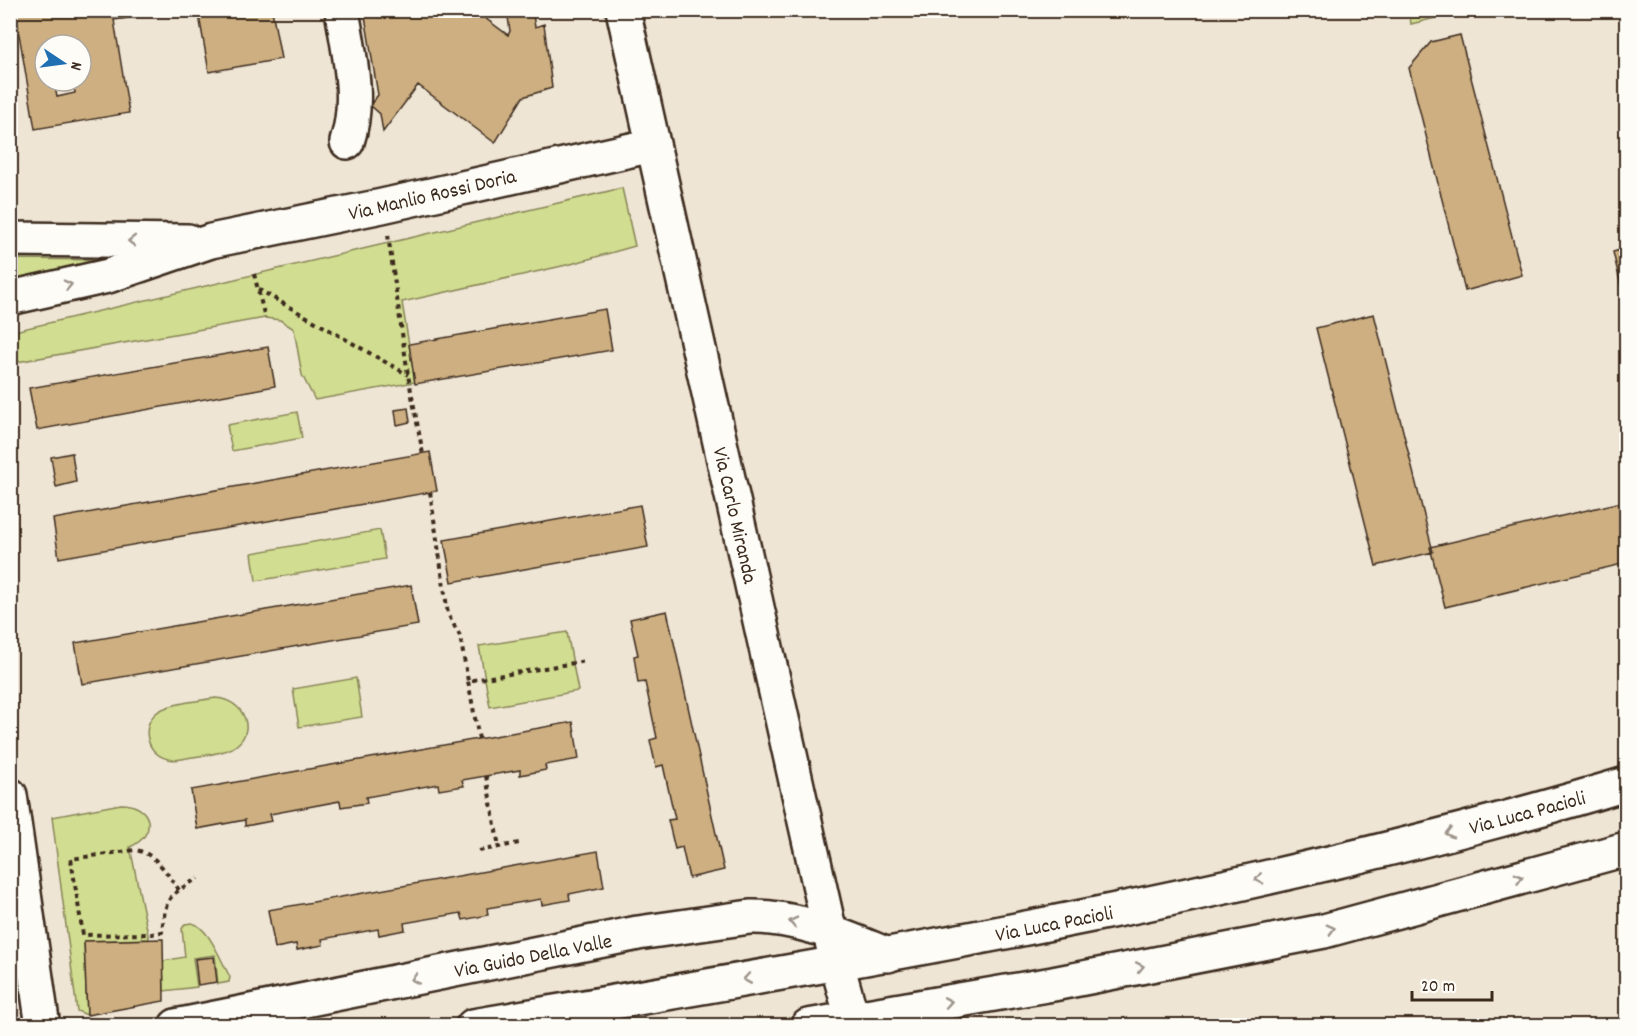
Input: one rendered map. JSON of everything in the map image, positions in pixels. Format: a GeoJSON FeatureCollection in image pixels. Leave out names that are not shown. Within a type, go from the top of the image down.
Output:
{"type":"FeatureCollection","features":[{"type":"Feature","properties":{"kind":"street"},"geometry":{"type":"LineString","coordinates":[[342,10],[355,92],[355,109],[347,142]]}},
{"type":"Feature","properties":{"kind":"street","name":"Via Carlo Miranda"},"geometry":{"type":"LineString","coordinates":[[623,10],[837,964],[852,1018]]}},
{"type":"Feature","properties":{"kind":"street","name":"Via Manlio Rossi Doria"},"geometry":{"type":"LineString","coordinates":[[10,298],[108,276],[211,241],[382,206],[653,145]]}},
{"type":"Feature","properties":{"kind":"street","name":"Via Manlio Rossi Doria"},"geometry":{"type":"LineString","coordinates":[[10,239],[211,241]]}},
{"type":"Feature","properties":{"kind":"street","name":"Via Luca Pacioli"},"geometry":{"type":"LineString","coordinates":[[473,1026],[888,955],[1077,919],[1295,870],[1536,811],[1626,784]]}},
{"type":"Feature","properties":{"kind":"street"},"geometry":{"type":"LineString","coordinates":[[10,795],[42,1020]]}},
{"type":"Feature","properties":{"kind":"street"},"geometry":{"type":"LineString","coordinates":[[808,1026],[1053,984],[1324,931],[1626,849]]}},
{"type":"Feature","properties":{"kind":"street","name":"Via Guido Della Valle"},"geometry":{"type":"LineString","coordinates":[[176,1026],[638,933],[750,917],[767,917],[830,932],[888,955]]}},
{"type":"Feature","properties":{"kind":"path"},"geometry":{"type":"LineString","coordinates":[[382,206],[390,244],[408,375],[423,454]]}},
{"type":"Feature","properties":{"kind":"path"},"geometry":{"type":"LineString","coordinates":[[254,274],[265,318]]}},
{"type":"Feature","properties":{"kind":"path"},"geometry":{"type":"LineString","coordinates":[[258,289],[408,375]]}},
{"type":"Feature","properties":{"kind":"path"},"geometry":{"type":"LineString","coordinates":[[430,492],[448,614],[460,636],[479,739]]}},
{"type":"Feature","properties":{"kind":"path"},"geometry":{"type":"LineString","coordinates":[[468,681],[586,661]]}},
{"type":"Feature","properties":{"kind":"path"},"geometry":{"type":"LineString","coordinates":[[486,776],[499,847]]}},
{"type":"Feature","properties":{"kind":"path"},"geometry":{"type":"LineString","coordinates":[[479,851],[519,843]]}},
{"type":"Feature","properties":{"kind":"path"},"geometry":{"type":"LineString","coordinates":[[179,890],[153,857],[142,851],[70,859],[83,935],[162,932],[165,907],[170,896],[198,878]]}},
{"type":"Feature","properties":{"kind":"green space"},"geometry":{"type":"Polygon","coordinates":[[[1409,10],[1464,10],[1464,11],[1411,24],[1409,10]]]}},
{"type":"Feature","properties":{"kind":"green space"},"geometry":{"type":"Polygon","coordinates":[[[622,188],[635,246],[571,264],[402,302],[415,382],[315,400],[302,375],[294,329],[280,320],[265,318],[11,363],[10,332],[622,188]]]}},
{"type":"Feature","properties":{"kind":"green space"},"geometry":{"type":"Polygon","coordinates":[[[11,259],[116,260],[11,284],[11,259]]]}},
{"type":"Feature","properties":{"kind":"green space"},"geometry":{"type":"Polygon","coordinates":[[[297,412],[302,438],[232,451],[227,425],[297,412]]]}},
{"type":"Feature","properties":{"kind":"green space"},"geometry":{"type":"Polygon","coordinates":[[[380,530],[385,559],[256,581],[252,553],[380,530]]]}},
{"type":"Feature","properties":{"kind":"green space"},"geometry":{"type":"Polygon","coordinates":[[[567,632],[578,691],[490,707],[479,646],[567,632]]]}},
{"type":"Feature","properties":{"kind":"green space"},"geometry":{"type":"Polygon","coordinates":[[[356,678],[362,717],[299,727],[293,689],[356,678]]]}},
{"type":"Feature","properties":{"kind":"green space"},"geometry":{"type":"Polygon","coordinates":[[[215,698],[234,704],[245,718],[245,734],[240,742],[221,752],[178,760],[168,759],[155,752],[147,733],[151,719],[156,713],[176,705],[215,698]]]}},
{"type":"Feature","properties":{"kind":"green space"},"geometry":{"type":"Polygon","coordinates":[[[121,804],[140,809],[148,821],[145,835],[130,847],[149,939],[84,941],[87,1015],[77,1011],[52,817],[121,804]]]}},
{"type":"Feature","properties":{"kind":"green space"},"geometry":{"type":"Polygon","coordinates":[[[192,923],[204,931],[209,938],[230,977],[229,982],[218,984],[215,955],[193,958],[197,987],[164,991],[163,961],[185,957],[182,929],[185,924],[192,923]]]}},
{"type":"Feature","properties":{"kind":"building"},"geometry":{"type":"Polygon","coordinates":[[[15,10],[134,10],[135,17],[114,20],[129,113],[35,129],[15,10]]]}},
{"type":"Feature","properties":{"kind":"building"},"geometry":{"type":"Polygon","coordinates":[[[198,10],[272,10],[281,59],[209,72],[198,10]]]}},
{"type":"Feature","properties":{"kind":"building"},"geometry":{"type":"Polygon","coordinates":[[[364,10],[474,10],[508,35],[510,31],[507,10],[532,10],[535,27],[544,24],[552,88],[523,97],[495,143],[418,85],[383,132],[380,114],[370,105],[378,95],[364,10]]]}},
{"type":"Feature","properties":{"kind":"building"},"geometry":{"type":"Polygon","coordinates":[[[1460,35],[1522,275],[1465,291],[1409,68],[1431,42],[1460,35]]]}},
{"type":"Feature","properties":{"kind":"building"},"geometry":{"type":"Polygon","coordinates":[[[1626,248],[1626,307],[1613,252],[1626,248]]]}},
{"type":"Feature","properties":{"kind":"building"},"geometry":{"type":"Polygon","coordinates":[[[605,309],[612,350],[415,384],[409,344],[605,309]]]}},
{"type":"Feature","properties":{"kind":"building"},"geometry":{"type":"Polygon","coordinates":[[[1374,314],[1433,552],[1376,566],[1316,328],[1374,314]]]}},
{"type":"Feature","properties":{"kind":"building"},"geometry":{"type":"Polygon","coordinates":[[[268,347],[275,386],[37,430],[29,388],[268,347]]]}},
{"type":"Feature","properties":{"kind":"building"},"geometry":{"type":"Polygon","coordinates":[[[408,408],[410,422],[397,425],[395,410],[408,408]]]}},
{"type":"Feature","properties":{"kind":"building"},"geometry":{"type":"Polygon","coordinates":[[[430,452],[437,491],[59,558],[53,519],[430,452]]]}},
{"type":"Feature","properties":{"kind":"building"},"geometry":{"type":"Polygon","coordinates":[[[72,453],[76,482],[56,487],[51,457],[72,453]]]}},
{"type":"Feature","properties":{"kind":"building"},"geometry":{"type":"Polygon","coordinates":[[[1626,501],[1626,563],[1445,607],[1430,547],[1626,501]]]}},
{"type":"Feature","properties":{"kind":"building"},"geometry":{"type":"Polygon","coordinates":[[[640,505],[648,547],[452,582],[444,540],[640,505]]]}},
{"type":"Feature","properties":{"kind":"building"},"geometry":{"type":"Polygon","coordinates":[[[411,585],[418,625],[82,684],[75,643],[411,585]]]}},
{"type":"Feature","properties":{"kind":"building"},"geometry":{"type":"Polygon","coordinates":[[[667,611],[724,870],[689,878],[682,847],[675,849],[668,820],[675,819],[663,765],[656,767],[650,740],[657,738],[645,682],[638,683],[634,656],[638,655],[630,619],[667,611]]]}},
{"type":"Feature","properties":{"kind":"building"},"geometry":{"type":"Polygon","coordinates":[[[573,722],[579,759],[545,765],[546,770],[520,775],[520,770],[462,780],[464,786],[439,790],[438,784],[366,797],[367,803],[341,807],[340,801],[270,814],[272,821],[245,826],[245,820],[197,829],[191,790],[573,722]]]}},
{"type":"Feature","properties":{"kind":"building"},"geometry":{"type":"Polygon","coordinates":[[[598,851],[604,887],[569,894],[570,900],[542,905],[541,899],[487,908],[488,915],[463,920],[461,913],[404,923],[405,930],[379,935],[378,929],[322,939],[323,945],[297,950],[296,944],[275,948],[268,910],[598,851]]]}},
{"type":"Feature","properties":{"kind":"building"},"geometry":{"type":"Polygon","coordinates":[[[163,939],[164,1001],[87,1015],[84,941],[163,939]]]}},
{"type":"Feature","properties":{"kind":"building"},"geometry":{"type":"Polygon","coordinates":[[[214,957],[217,982],[198,985],[195,959],[214,957]]]}}]}
